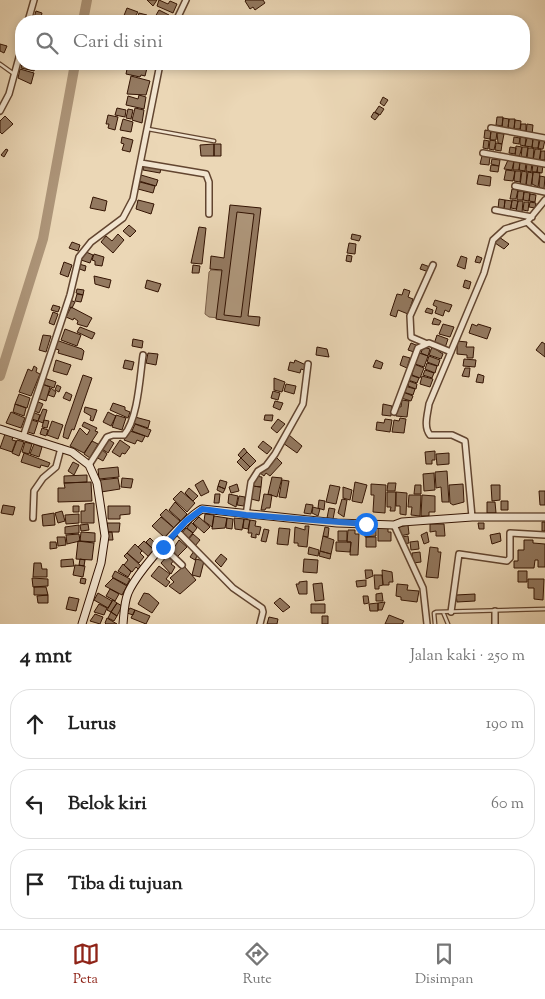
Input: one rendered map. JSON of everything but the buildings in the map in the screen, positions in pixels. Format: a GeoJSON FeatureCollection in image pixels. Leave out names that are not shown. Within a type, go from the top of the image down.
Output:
{"type":"FeatureCollection","features":[{"type":"Feature","properties":{"kind":"street"},"geometry":{"type":"LineString","coordinates":[[30,15],[34,0]]}},
{"type":"Feature","properties":{"kind":"street"},"geometry":{"type":"LineString","coordinates":[[179,15],[186,0]]}},
{"type":"Feature","properties":{"kind":"street"},"geometry":{"type":"LineString","coordinates":[[0,111],[9,94],[16,70]]}},
{"type":"Feature","properties":{"kind":"street"},"geometry":{"type":"LineString","coordinates":[[20,436],[70,295],[79,257],[91,242],[123,218],[133,199],[159,70]]}},
{"type":"Feature","properties":{"kind":"street"},"geometry":{"type":"LineString","coordinates":[[491,128],[545,138]]}},
{"type":"Feature","properties":{"kind":"street"},"geometry":{"type":"LineString","coordinates":[[483,153],[545,164]]}},
{"type":"Feature","properties":{"kind":"street"},"geometry":{"type":"LineString","coordinates":[[141,163],[206,174],[209,182],[209,214]]}},
{"type":"Feature","properties":{"kind":"street"},"geometry":{"type":"LineString","coordinates":[[515,186],[545,192]]}},
{"type":"Feature","properties":{"kind":"street"},"geometry":{"type":"LineString","coordinates":[[472,517],[465,441],[452,435],[434,436],[427,431],[429,404],[484,273],[492,240],[505,229],[527,222],[545,200]]}},
{"type":"Feature","properties":{"kind":"street"},"geometry":{"type":"LineString","coordinates":[[494,210],[532,217]]}},
{"type":"Feature","properties":{"kind":"street"},"geometry":{"type":"LineString","coordinates":[[527,222],[545,239]]}},
{"type":"Feature","properties":{"kind":"street"},"geometry":{"type":"LineString","coordinates":[[433,265],[409,322],[411,337],[451,352]]}},
{"type":"Feature","properties":{"kind":"street"},"geometry":{"type":"LineString","coordinates":[[394,412],[415,353],[425,343]]}},
{"type":"Feature","properties":{"kind":"street"},"geometry":{"type":"LineString","coordinates":[[89,465],[107,437],[124,435],[128,431],[132,420],[143,355]]}},
{"type":"Feature","properties":{"kind":"street"},"geometry":{"type":"LineString","coordinates":[[246,515],[252,482],[258,471],[266,466],[275,454],[303,404],[308,364]]}},
{"type":"Feature","properties":{"kind":"street"},"geometry":{"type":"LineString","coordinates":[[0,429],[61,448],[78,456],[89,465],[97,483],[105,536],[101,563],[82,624]]}},
{"type":"Feature","properties":{"kind":"street"},"geometry":{"type":"LineString","coordinates":[[33,518],[34,490],[43,478],[56,467],[61,448]]}},
{"type":"Feature","properties":{"kind":"street"},"geometry":{"type":"LineString","coordinates":[[123,624],[129,592],[177,531],[194,514],[202,509],[337,523],[394,525],[402,522],[472,517],[545,517]]}},
{"type":"Feature","properties":{"kind":"street"},"geometry":{"type":"LineString","coordinates":[[394,525],[423,588],[427,624]]}},
{"type":"Feature","properties":{"kind":"street"},"geometry":{"type":"LineString","coordinates":[[177,531],[233,588],[262,608],[260,624]]}},
{"type":"Feature","properties":{"kind":"street"},"geometry":{"type":"LineString","coordinates":[[451,612],[459,554],[507,561],[510,558],[510,533],[545,535]]}},
{"type":"Feature","properties":{"kind":"street"},"geometry":{"type":"LineString","coordinates":[[163,547],[182,565]]}},
{"type":"Feature","properties":{"kind":"street"},"geometry":{"type":"LineString","coordinates":[[495,611],[495,624]]}},
{"type":"Feature","properties":{"kind":"lane"},"geometry":{"type":"LineString","coordinates":[[0,64],[15,75]]}},
{"type":"Feature","properties":{"kind":"lane"},"geometry":{"type":"LineString","coordinates":[[146,129],[205,137],[214,141]]}},
{"type":"Feature","properties":{"kind":"lane"},"geometry":{"type":"LineString","coordinates":[[435,624],[434,613],[545,609]]}},
{"type":"Feature","properties":{"kind":"lane"},"geometry":{"type":"LineString","coordinates":[[443,612],[448,624]]}},
{"type":"Feature","properties":{"kind":"shaded area"},"geometry":{"type":"Polygon","coordinates":[[[236,210],[255,213],[243,316],[239,320],[209,317],[205,314],[209,272],[211,270],[223,271],[236,210]]]}},
{"type":"Feature","properties":{"kind":"waterway"},"geometry":{"type":"LineString","coordinates":[[84,15],[87,0]]}},
{"type":"Feature","properties":{"kind":"waterway"},"geometry":{"type":"LineString","coordinates":[[0,376],[43,239],[74,70]]}},
{"type":"Feature","properties":{"kind":"route"},"geometry":{"type":"LineString","coordinates":[[163,547],[186,521],[202,509],[246,515],[366,524]]}}]}
